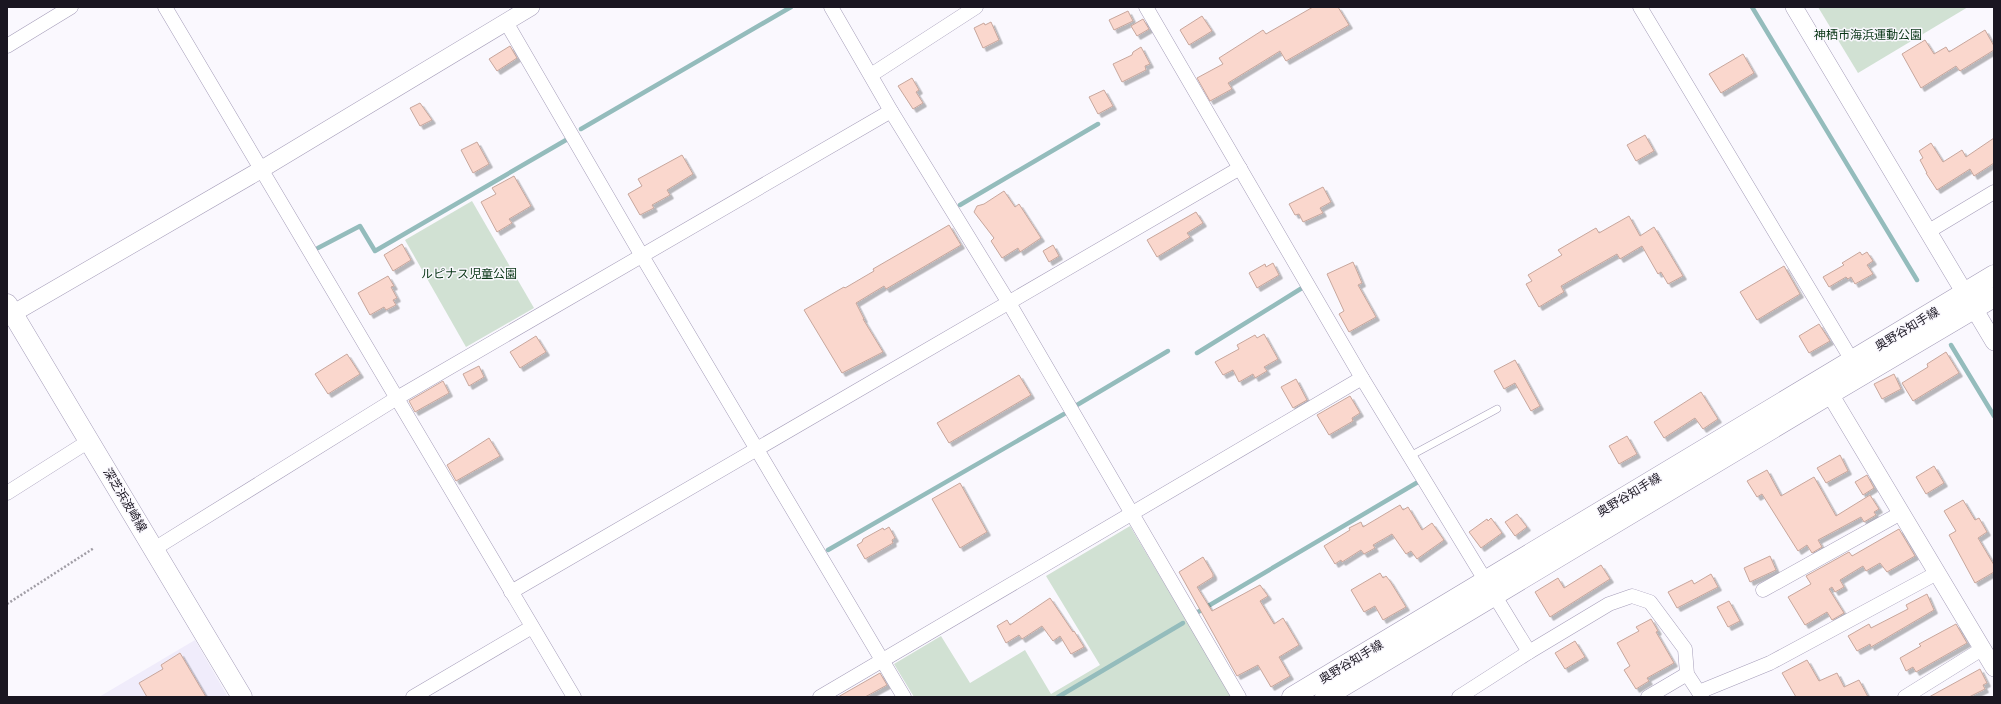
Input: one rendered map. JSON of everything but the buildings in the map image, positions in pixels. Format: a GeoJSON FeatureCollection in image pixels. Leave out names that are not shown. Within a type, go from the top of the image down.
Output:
{"type":"FeatureCollection","features":[{"type":"Feature","properties":{"kind":"main road"},"geometry":{"type":"LineString","coordinates":[[1970,301],[1994,275]]}},
{"type":"Feature","properties":{"kind":"main road"},"geometry":{"type":"LineString","coordinates":[[1970,301],[1994,297]]}},
{"type":"Feature","properties":{"kind":"main road","name":"奥野谷知手線"},"geometry":{"type":"LineString","coordinates":[[1826,387],[1853,362],[1970,301]]}},
{"type":"Feature","properties":{"kind":"main road","name":"奥野谷知手線"},"geometry":{"type":"LineString","coordinates":[[1292,697],[1490,588],[1970,301]]}},
{"type":"Feature","properties":{"kind":"main road","name":"深芝浜波崎線"},"geometry":{"type":"LineString","coordinates":[[9,312],[154,548],[242,697]]}},
{"type":"Feature","properties":{"kind":"main road","name":"奥野谷知手線"},"geometry":{"type":"LineString","coordinates":[[1325,697],[1490,588]]}},
{"type":"Feature","properties":{"kind":"street"},"geometry":{"type":"LineString","coordinates":[[7,46],[71,7]]}},
{"type":"Feature","properties":{"kind":"street"},"geometry":{"type":"LineString","coordinates":[[165,7],[574,697]]}},
{"type":"Feature","properties":{"kind":"street"},"geometry":{"type":"LineString","coordinates":[[9,312],[262,169],[531,7]]}},
{"type":"Feature","properties":{"kind":"street"},"geometry":{"type":"LineString","coordinates":[[831,7],[891,111],[1009,303],[1131,515],[1239,697]]}},
{"type":"Feature","properties":{"kind":"street"},"geometry":{"type":"LineString","coordinates":[[871,75],[976,7]]}},
{"type":"Feature","properties":{"kind":"street"},"geometry":{"type":"LineString","coordinates":[[1146,7],[1362,378],[1529,652]]}},
{"type":"Feature","properties":{"kind":"street"},"geometry":{"type":"LineString","coordinates":[[1640,7],[1853,362]]}},
{"type":"Feature","properties":{"kind":"street"},"geometry":{"type":"LineString","coordinates":[[1794,7],[1994,342]]}},
{"type":"Feature","properties":{"kind":"street"},"geometry":{"type":"LineString","coordinates":[[506,22],[642,256],[904,697]]}},
{"type":"Feature","properties":{"kind":"street"},"geometry":{"type":"LineString","coordinates":[[154,548],[397,398],[891,111]]}},
{"type":"Feature","properties":{"kind":"street"},"geometry":{"type":"LineString","coordinates":[[512,592],[1240,168]]}},
{"type":"Feature","properties":{"kind":"street"},"geometry":{"type":"LineString","coordinates":[[1929,231],[1994,192]]}},
{"type":"Feature","properties":{"kind":"street"},"geometry":{"type":"LineString","coordinates":[[820,697],[1362,378]]}},
{"type":"Feature","properties":{"kind":"street"},"geometry":{"type":"LineString","coordinates":[[1826,387],[1994,668]]}},
{"type":"Feature","properties":{"kind":"street"},"geometry":{"type":"LineString","coordinates":[[7,492],[89,441]]}},
{"type":"Feature","properties":{"kind":"street"},"geometry":{"type":"LineString","coordinates":[[1763,590],[1901,513]]}},
{"type":"Feature","properties":{"kind":"street"},"geometry":{"type":"LineString","coordinates":[[1459,697],[1529,652],[1609,604],[1632,596],[1650,602],[1662,616],[1685,649],[1687,674],[1701,695],[1770,663],[1937,573]]}},
{"type":"Feature","properties":{"kind":"street"},"geometry":{"type":"LineString","coordinates":[[413,697],[532,627]]}},
{"type":"Feature","properties":{"kind":"street"},"geometry":{"type":"LineString","coordinates":[[1905,697],[1982,649]]}},
{"type":"Feature","properties":{"kind":"street"},"geometry":{"type":"LineString","coordinates":[[1648,697],[1687,674]]}},
{"type":"Feature","properties":{"kind":"lane"},"geometry":{"type":"LineString","coordinates":[[1410,456],[1497,409]]}},
{"type":"Feature","properties":{"kind":"path"},"geometry":{"type":"LineString","coordinates":[[7,604],[94,548]]}},
{"type":"Feature","properties":{"kind":"shaded area"},"geometry":{"type":"Polygon","coordinates":[[[195,640],[228,697],[99,697],[195,640]]]}},
{"type":"Feature","properties":{"kind":"green space","name":"神栖市海浜運動公園"},"geometry":{"type":"Polygon","coordinates":[[[1818,7],[1968,7],[1858,73],[1818,7]]]}},
{"type":"Feature","properties":{"kind":"green space","name":"ルピナス児童公園"},"geometry":{"type":"Polygon","coordinates":[[[472,201],[534,308],[466,347],[405,240],[472,201]]]}},
{"type":"Feature","properties":{"kind":"green space"},"geometry":{"type":"Polygon","coordinates":[[[1130,526],[1232,697],[914,697],[894,664],[941,636],[970,683],[1025,650],[1051,694],[1100,665],[1046,576],[1130,526]]]}},
{"type":"Feature","properties":{"kind":"waterway"},"geometry":{"type":"LineString","coordinates":[[581,129],[791,7]]}},
{"type":"Feature","properties":{"kind":"waterway"},"geometry":{"type":"LineString","coordinates":[[1752,7],[1917,280]]}},
{"type":"Feature","properties":{"kind":"waterway"},"geometry":{"type":"LineString","coordinates":[[960,205],[1098,124]]}},
{"type":"Feature","properties":{"kind":"waterway"},"geometry":{"type":"LineString","coordinates":[[318,248],[360,226],[375,251],[566,140]]}},
{"type":"Feature","properties":{"kind":"waterway"},"geometry":{"type":"LineString","coordinates":[[1197,353],[1302,288]]}},
{"type":"Feature","properties":{"kind":"waterway"},"geometry":{"type":"LineString","coordinates":[[1951,345],[1994,416]]}},
{"type":"Feature","properties":{"kind":"waterway"},"geometry":{"type":"LineString","coordinates":[[1077,405],[1168,351]]}},
{"type":"Feature","properties":{"kind":"waterway"},"geometry":{"type":"LineString","coordinates":[[828,550],[1064,414]]}},
{"type":"Feature","properties":{"kind":"waterway"},"geometry":{"type":"LineString","coordinates":[[1198,612],[1418,482]]}},
{"type":"Feature","properties":{"kind":"waterway"},"geometry":{"type":"LineString","coordinates":[[1058,697],[1183,623]]}}]}
